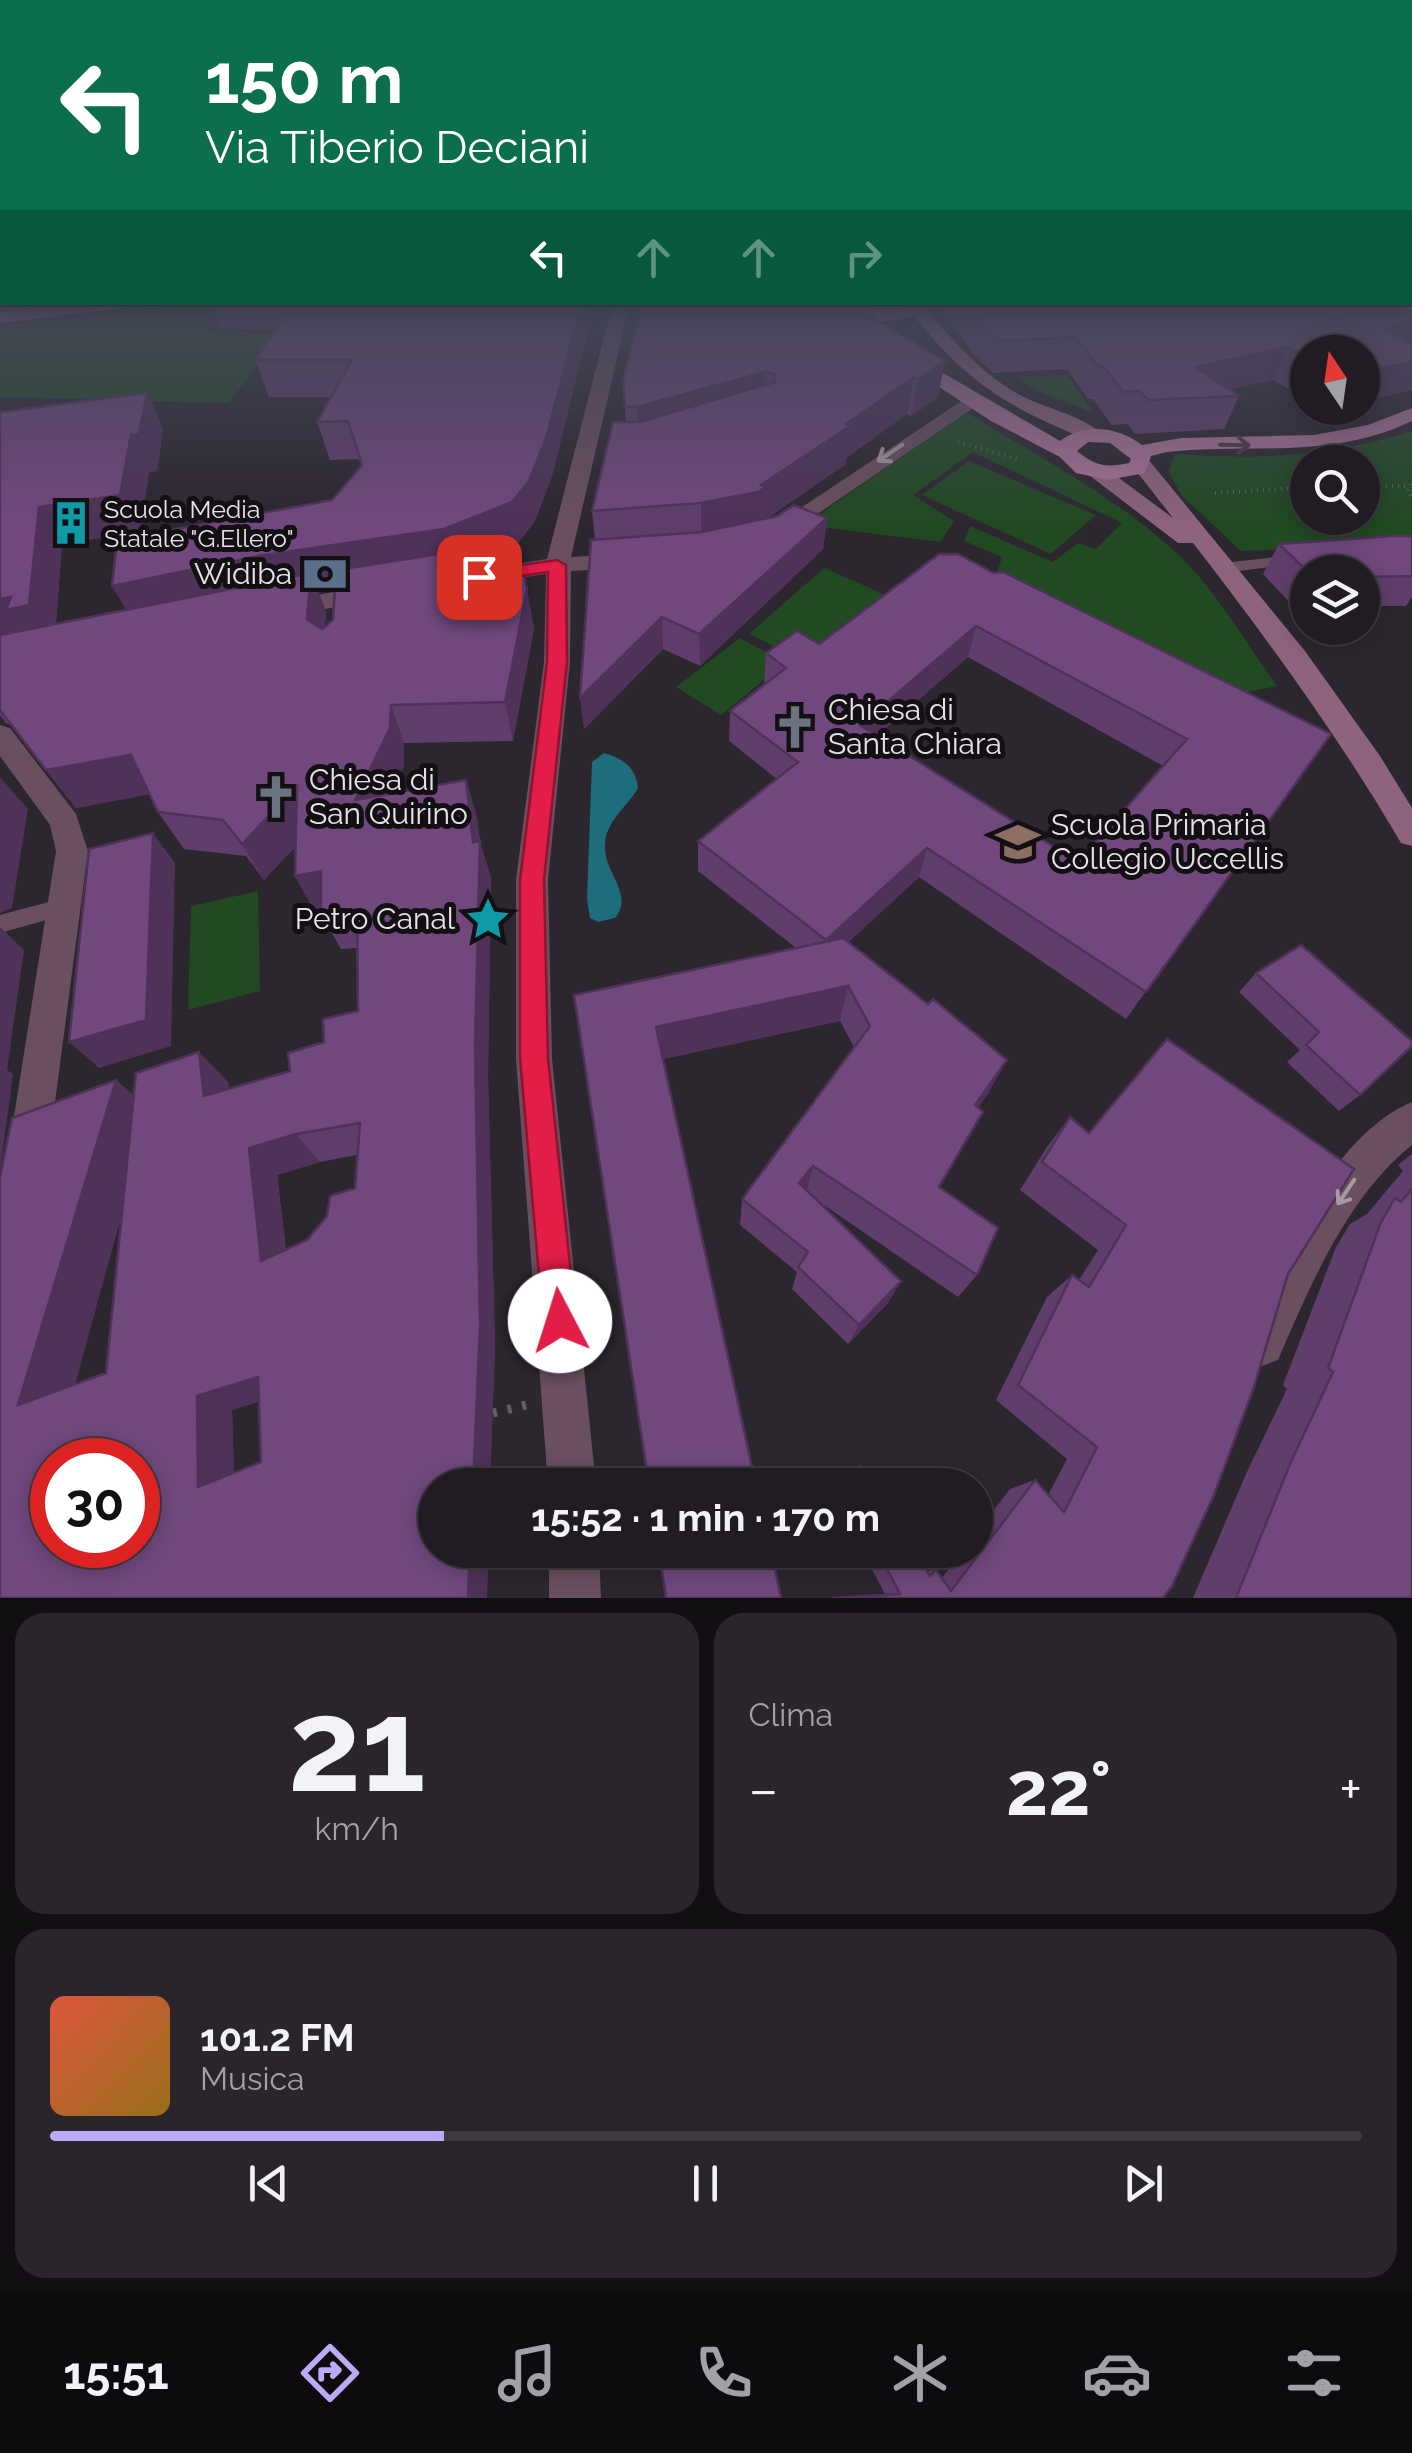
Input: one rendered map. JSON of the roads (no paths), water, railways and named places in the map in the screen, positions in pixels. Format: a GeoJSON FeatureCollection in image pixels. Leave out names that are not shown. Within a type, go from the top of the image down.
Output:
{"type":"FeatureCollection","features":[{"type":"Feature","properties":{"kind":"main road"},"geometry":{"type":"LineString","coordinates":[[936,377],[1067,454],[1073,462],[1096,472],[1126,473],[1140,458],[1173,443],[1257,445],[1340,437],[1412,414]]}},
{"type":"Feature","properties":{"kind":"main road"},"geometry":{"type":"LineString","coordinates":[[1067,454],[1066,446],[1072,440],[1093,435],[1116,438],[1140,458]]}},
{"type":"Feature","properties":{"kind":"street"},"geometry":{"type":"LineString","coordinates":[[570,1468],[534,1058],[532,880],[557,662],[557,565],[590,452],[606,377]]}},
{"type":"Feature","properties":{"kind":"street"},"geometry":{"type":"LineString","coordinates":[[981,377],[1036,411],[1093,435]]}},
{"type":"Feature","properties":{"kind":"street"},"geometry":{"type":"LineString","coordinates":[[751,545],[766,539],[972,400]]}},
{"type":"Feature","properties":{"kind":"street"},"geometry":{"type":"LineString","coordinates":[[1140,458],[1296,656],[1370,764],[1412,834]]}},
{"type":"Feature","properties":{"kind":"street"},"geometry":{"type":"LineString","coordinates":[[1096,472],[1224,568]]}},
{"type":"Feature","properties":{"kind":"street"},"geometry":{"type":"LineString","coordinates":[[463,579],[557,565],[657,558]]}},
{"type":"Feature","properties":{"kind":"street"},"geometry":{"type":"LineString","coordinates":[[251,615],[338,608],[396,590]]}},
{"type":"Feature","properties":{"kind":"street"},"geometry":{"type":"LineString","coordinates":[[0,735],[66,822],[72,851],[67,906],[22,1188]]}},
{"type":"Feature","properties":{"kind":"street"},"geometry":{"type":"LineString","coordinates":[[1248,1378],[1286,1287],[1349,1186],[1380,1147],[1412,1121]]}},
{"type":"Feature","properties":{"kind":"street"},"geometry":{"type":"LineString","coordinates":[[574,1568],[575,1598]]}},
{"type":"Feature","properties":{"kind":"lane"},"geometry":{"type":"LineString","coordinates":[[1224,568],[1290,561]]}},
{"type":"Feature","properties":{"kind":"lane"},"geometry":{"type":"LineString","coordinates":[[0,924],[67,906]]}},
{"type":"Feature","properties":{"kind":"water"},"geometry":{"type":"Polygon","coordinates":[[[604,753],[627,765],[638,788],[613,820],[605,843],[608,863],[620,891],[620,909],[615,918],[598,922],[590,918],[587,899],[592,762],[604,753]]]}},
{"type":"Feature","properties":{"kind":"place","name":"Scuola Media Statale \"G.Ellero\""},"geometry":{"type":"Point","coordinates":[71,523]}},
{"type":"Feature","properties":{"kind":"place","name":"Widiba"},"geometry":{"type":"Point","coordinates":[325,574]}},
{"type":"Feature","properties":{"kind":"place","name":"Chiesa di Santa Chiara"},"geometry":{"type":"Point","coordinates":[795,727]}},
{"type":"Feature","properties":{"kind":"place","name":"Chiesa di San Quirino"},"geometry":{"type":"Point","coordinates":[276,797]}},
{"type":"Feature","properties":{"kind":"place","name":"Scuola Primaria Collegio Uccellis"},"geometry":{"type":"Point","coordinates":[1018,842]}},
{"type":"Feature","properties":{"kind":"place","name":"Petro Canal"},"geometry":{"type":"Point","coordinates":[488,919]}}]}
